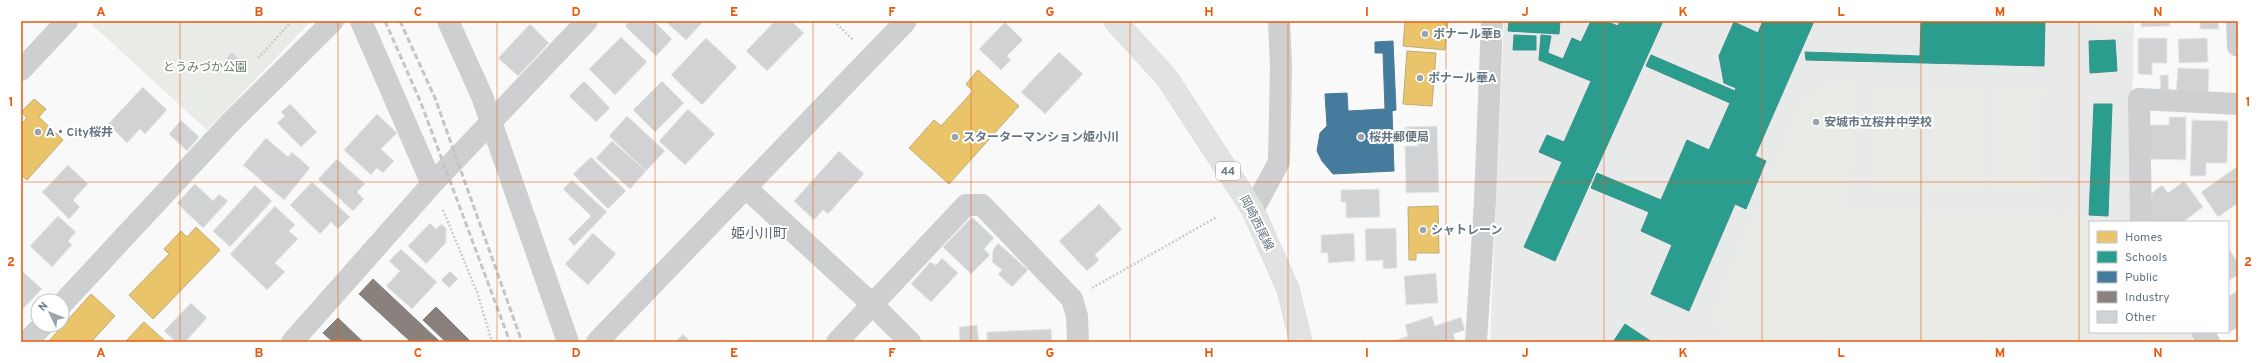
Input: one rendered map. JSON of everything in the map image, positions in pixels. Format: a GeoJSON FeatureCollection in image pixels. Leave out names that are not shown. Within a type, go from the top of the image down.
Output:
{"type":"FeatureCollection","features":[{"type":"Feature","properties":{"kind":"main road","name":"岡崎西尾線"},"geometry":{"type":"LineString","coordinates":[[1115,21],[1167,78],[1253,210],[1288,289],[1301,342]]}},
{"type":"Feature","properties":{"kind":"street"},"geometry":{"type":"LineString","coordinates":[[21,70],[67,21]]}},
{"type":"Feature","properties":{"kind":"street"},"geometry":{"type":"LineString","coordinates":[[70,295],[231,122],[333,21]]}},
{"type":"Feature","properties":{"kind":"street"},"geometry":{"type":"LineString","coordinates":[[361,21],[432,184]]}},
{"type":"Feature","properties":{"kind":"street"},"geometry":{"type":"LineString","coordinates":[[448,21],[482,96],[568,342]]}},
{"type":"Feature","properties":{"kind":"street"},"geometry":{"type":"LineString","coordinates":[[292,342],[432,184],[587,21]]}},
{"type":"Feature","properties":{"kind":"street"},"geometry":{"type":"LineString","coordinates":[[597,342],[906,21]]}},
{"type":"Feature","properties":{"kind":"street"},"geometry":{"type":"LineString","coordinates":[[1253,210],[1279,162],[1281,66],[1279,21]]}},
{"type":"Feature","properties":{"kind":"street"},"geometry":{"type":"LineString","coordinates":[[1476,342],[1485,201],[1492,21]]}},
{"type":"Feature","properties":{"kind":"street"},"geometry":{"type":"LineString","coordinates":[[2237,21],[2238,46]]}},
{"type":"Feature","properties":{"kind":"street"},"geometry":{"type":"LineString","coordinates":[[2141,221],[2139,99],[2238,104]]}},
{"type":"Feature","properties":{"kind":"street"},"geometry":{"type":"LineString","coordinates":[[746,188],[872,304],[910,342]]}},
{"type":"Feature","properties":{"kind":"street"},"geometry":{"type":"LineString","coordinates":[[837,342],[966,205],[982,204],[1072,299],[1077,316],[1078,342]]}},
{"type":"Feature","properties":{"kind":"street"},"geometry":{"type":"LineString","coordinates":[[27,342],[35,333]]}},
{"type":"Feature","properties":{"kind":"street"},"geometry":{"type":"LineString","coordinates":[[2203,333],[2209,342]]}},
{"type":"Feature","properties":{"kind":"path"},"geometry":{"type":"LineString","coordinates":[[834,21],[853,40]]}},
{"type":"Feature","properties":{"kind":"path"},"geometry":{"type":"LineString","coordinates":[[432,184],[477,292],[492,342]]}},
{"type":"Feature","properties":{"kind":"path"},"geometry":{"type":"LineString","coordinates":[[1072,299],[1217,217]]}},
{"type":"Feature","properties":{"kind":"shaded area","name":"安城市立桜井中学校"},"geometry":{"type":"Polygon","coordinates":[[[1504,21],[2134,21],[2130,221],[2089,221],[2089,333],[2189,333],[2194,342],[1490,342],[1504,21]]]}},
{"type":"Feature","properties":{"kind":"green space","name":"とうみづか公園"},"geometry":{"type":"Polygon","coordinates":[[[88,21],[311,21],[207,130],[88,21]]]}},
{"type":"Feature","properties":{"kind":"green space"},"geometry":{"type":"Polygon","coordinates":[[[2101,21],[2130,21],[2129,33],[2100,32],[2101,21]]]}},
{"type":"Feature","properties":{"kind":"green space"},"geometry":{"type":"Polygon","coordinates":[[[1855,80],[1849,209],[2083,213],[2089,222],[2089,333],[2166,333],[2172,342],[1724,342],[1712,313],[1800,103],[1832,82],[1855,80]]]}},
{"type":"Feature","properties":{"kind":"green space"},"geometry":{"type":"Polygon","coordinates":[[[1994,86],[2043,87],[2041,192],[1993,191],[1994,86]]]}},
{"type":"Feature","properties":{"kind":"green space"},"geometry":{"type":"Polygon","coordinates":[[[1874,87],[1922,88],[1921,192],[1872,192],[1874,87]]]}},
{"type":"Feature","properties":{"kind":"green space"},"geometry":{"type":"Polygon","coordinates":[[[1933,88],[1981,89],[1980,193],[1931,193],[1933,88]]]}},
{"type":"Feature","properties":{"kind":"building: Homes","name":"ボナール華B"},"geometry":{"type":"Polygon","coordinates":[[[1405,21],[1448,21],[1445,50],[1403,46],[1405,21]]]}},
{"type":"Feature","properties":{"kind":"building: Homes","name":"ボナール華A"},"geometry":{"type":"Polygon","coordinates":[[[1407,51],[1436,53],[1432,106],[1403,104],[1407,51]]]}},
{"type":"Feature","properties":{"kind":"building: Homes","name":"スターターマンション姫小川"},"geometry":{"type":"Polygon","coordinates":[[[978,70],[1019,106],[949,184],[909,148],[934,120],[941,126],[973,91],[966,84],[978,70]]]}},
{"type":"Feature","properties":{"kind":"building: Homes","name":"A・City桜井"},"geometry":{"type":"Polygon","coordinates":[[[34,99],[46,109],[39,117],[63,140],[27,180],[21,175],[21,124],[27,118],[21,112],[34,99]]]}},
{"type":"Feature","properties":{"kind":"building: Homes","name":"シャトレーン"},"geometry":{"type":"Polygon","coordinates":[[[1438,206],[1439,253],[1416,253],[1416,260],[1409,260],[1408,207],[1438,206]]]}},
{"type":"Feature","properties":{"kind":"building: Homes"},"geometry":{"type":"Polygon","coordinates":[[[196,227],[220,250],[153,319],[129,295],[169,254],[164,249],[181,231],[187,237],[196,227]]]}},
{"type":"Feature","properties":{"kind":"building: Homes"},"geometry":{"type":"Polygon","coordinates":[[[91,294],[115,316],[91,342],[48,342],[56,333],[70,333],[70,317],[91,294]]]}},
{"type":"Feature","properties":{"kind":"building: Homes"},"geometry":{"type":"Polygon","coordinates":[[[144,322],[166,342],[125,342],[144,322]]]}},
{"type":"Feature","properties":{"kind":"building: Schools"},"geometry":{"type":"Polygon","coordinates":[[[1509,21],[1560,21],[1559,34],[1508,31],[1509,21]]]}},
{"type":"Feature","properties":{"kind":"building: Schools"},"geometry":{"type":"Polygon","coordinates":[[[1591,21],[1605,21],[1618,26],[1620,21],[1663,21],[1555,261],[1524,247],[1562,162],[1539,152],[1547,135],[1564,142],[1591,81],[1539,60],[1541,35],[1551,36],[1548,53],[1563,59],[1572,38],[1581,42],[1591,21]]]}},
{"type":"Feature","properties":{"kind":"building: Schools"},"geometry":{"type":"Polygon","coordinates":[[[1763,21],[1814,21],[1755,156],[1766,161],[1746,209],[1735,204],[1689,311],[1651,294],[1672,245],[1641,231],[1649,212],[1591,188],[1597,173],[1661,200],[1687,140],[1709,150],[1730,103],[1646,66],[1651,55],[1735,91],[1736,88],[1724,83],[1719,56],[1734,22],[1758,33],[1763,21]]]}},
{"type":"Feature","properties":{"kind":"building: Schools"},"geometry":{"type":"Polygon","coordinates":[[[1921,21],[2045,21],[2044,66],[1806,60],[1805,52],[1920,56],[1921,21]]]}},
{"type":"Feature","properties":{"kind":"building: Schools"},"geometry":{"type":"Polygon","coordinates":[[[1514,35],[1536,36],[1536,50],[1513,50],[1514,35]]]}},
{"type":"Feature","properties":{"kind":"building: Schools"},"geometry":{"type":"Polygon","coordinates":[[[2115,40],[2117,71],[2090,73],[2089,41],[2115,40]]]}},
{"type":"Feature","properties":{"kind":"building: Schools"},"geometry":{"type":"Polygon","coordinates":[[[2094,104],[2112,104],[2108,216],[2089,215],[2094,104]]]}},
{"type":"Feature","properties":{"kind":"building: Schools"},"geometry":{"type":"Polygon","coordinates":[[[1625,324],[1652,342],[1613,342],[1625,324]]]}},
{"type":"Feature","properties":{"kind":"building: Public"},"geometry":{"type":"Polygon","coordinates":[[[1393,41],[1396,110],[1392,111],[1394,171],[1333,174],[1322,161],[1317,151],[1320,133],[1327,126],[1325,94],[1347,93],[1348,111],[1385,109],[1383,53],[1375,53],[1375,42],[1393,41]]]}},
{"type":"Feature","properties":{"kind":"building: Industry"},"geometry":{"type":"Polygon","coordinates":[[[373,279],[439,341],[411,342],[359,294],[373,279]]]}},
{"type":"Feature","properties":{"kind":"building: Industry"},"geometry":{"type":"Polygon","coordinates":[[[436,307],[471,342],[446,342],[423,320],[436,307]]]}},
{"type":"Feature","properties":{"kind":"building: Industry"},"geometry":{"type":"Polygon","coordinates":[[[338,318],[363,342],[333,342],[323,333],[338,318]]]}},
{"type":"Feature","properties":{"kind":"building: Other"},"geometry":{"type":"Polygon","coordinates":[[[629,21],[654,21],[672,39],[656,56],[625,26],[629,21]]]}},
{"type":"Feature","properties":{"kind":"building: Other"},"geometry":{"type":"Polygon","coordinates":[[[665,21],[700,21],[702,23],[686,40],[665,21]]]}},
{"type":"Feature","properties":{"kind":"building: Other"},"geometry":{"type":"Polygon","coordinates":[[[775,21],[791,21],[804,33],[767,71],[746,51],[775,21]]]}},
{"type":"Feature","properties":{"kind":"building: Other"},"geometry":{"type":"Polygon","coordinates":[[[2141,21],[2169,21],[2170,26],[2141,27],[2141,21]]]}},
{"type":"Feature","properties":{"kind":"building: Other"},"geometry":{"type":"Polygon","coordinates":[[[2200,21],[2218,21],[2219,29],[2200,29],[2200,21]]]}},
{"type":"Feature","properties":{"kind":"building: Other"},"geometry":{"type":"Polygon","coordinates":[[[1005,22],[1023,40],[1007,56],[1011,60],[1001,70],[979,49],[1005,22]]]}},
{"type":"Feature","properties":{"kind":"building: Other"},"geometry":{"type":"Polygon","coordinates":[[[530,24],[549,43],[518,76],[498,58],[530,24]]]}},
{"type":"Feature","properties":{"kind":"building: Other"},"geometry":{"type":"Polygon","coordinates":[[[621,37],[647,62],[615,95],[589,69],[621,37]]]}},
{"type":"Feature","properties":{"kind":"building: Other"},"geometry":{"type":"Polygon","coordinates":[[[706,38],[737,67],[702,105],[671,75],[706,38]]]}},
{"type":"Feature","properties":{"kind":"building: Other"},"geometry":{"type":"Polygon","coordinates":[[[2138,38],[2167,38],[2167,63],[2152,63],[2152,75],[2138,74],[2138,38]]]}},
{"type":"Feature","properties":{"kind":"building: Other"},"geometry":{"type":"Polygon","coordinates":[[[2207,38],[2208,62],[2179,63],[2178,39],[2207,38]]]}},
{"type":"Feature","properties":{"kind":"building: Other"},"geometry":{"type":"Polygon","coordinates":[[[232,52],[243,63],[234,73],[223,62],[232,52]]]}},
{"type":"Feature","properties":{"kind":"building: Other"},"geometry":{"type":"Polygon","coordinates":[[[1059,52],[1083,74],[1045,114],[1021,92],[1059,52]]]}},
{"type":"Feature","properties":{"kind":"building: Other"},"geometry":{"type":"Polygon","coordinates":[[[2178,68],[2209,69],[2208,95],[2176,94],[2178,68]]]}},
{"type":"Feature","properties":{"kind":"building: Other"},"geometry":{"type":"Polygon","coordinates":[[[2160,75],[2168,75],[2169,92],[2161,93],[2160,75]]]}},
{"type":"Feature","properties":{"kind":"building: Other"},"geometry":{"type":"Polygon","coordinates":[[[584,81],[610,108],[596,122],[569,96],[584,81]]]}},
{"type":"Feature","properties":{"kind":"building: Other"},"geometry":{"type":"Polygon","coordinates":[[[662,81],[684,103],[655,132],[633,110],[662,81]]]}},
{"type":"Feature","properties":{"kind":"building: Other"},"geometry":{"type":"Polygon","coordinates":[[[143,87],[167,110],[145,134],[140,129],[127,143],[108,124],[143,87]]]}},
{"type":"Feature","properties":{"kind":"building: Other"},"geometry":{"type":"Polygon","coordinates":[[[290,104],[317,132],[301,147],[277,123],[285,116],[281,112],[290,104]]]}},
{"type":"Feature","properties":{"kind":"building: Other"},"geometry":{"type":"Polygon","coordinates":[[[688,109],[715,134],[685,165],[659,141],[688,109]]]}},
{"type":"Feature","properties":{"kind":"building: Other"},"geometry":{"type":"Polygon","coordinates":[[[377,114],[397,133],[381,149],[394,161],[383,173],[377,168],[371,175],[344,150],[377,114]]]}},
{"type":"Feature","properties":{"kind":"building: Other"},"geometry":{"type":"Polygon","coordinates":[[[627,116],[665,151],[646,171],[609,136],[627,116]]]}},
{"type":"Feature","properties":{"kind":"building: Other"},"geometry":{"type":"Polygon","coordinates":[[[2169,117],[2186,117],[2186,160],[2148,159],[2148,125],[2169,125],[2169,117]]]}},
{"type":"Feature","properties":{"kind":"building: Other"},"geometry":{"type":"Polygon","coordinates":[[[181,120],[199,137],[187,151],[169,134],[181,120]]]}},
{"type":"Feature","properties":{"kind":"building: Other"},"geometry":{"type":"Polygon","coordinates":[[[2192,120],[2228,121],[2227,163],[2206,163],[2206,176],[2190,176],[2192,120]]]}},
{"type":"Feature","properties":{"kind":"building: Other"},"geometry":{"type":"Polygon","coordinates":[[[1437,126],[1439,192],[1406,193],[1405,146],[1418,146],[1417,138],[1406,139],[1405,127],[1437,126]]]}},
{"type":"Feature","properties":{"kind":"building: Other"},"geometry":{"type":"Polygon","coordinates":[[[266,138],[288,157],[292,152],[310,168],[284,200],[243,165],[266,138]]]}},
{"type":"Feature","properties":{"kind":"building: Other"},"geometry":{"type":"Polygon","coordinates":[[[612,141],[646,171],[630,189],[596,158],[612,141]]]}},
{"type":"Feature","properties":{"kind":"building: Other"},"geometry":{"type":"Polygon","coordinates":[[[839,151],[864,174],[828,214],[823,210],[814,220],[794,201],[839,151]]]}},
{"type":"Feature","properties":{"kind":"building: Other"},"geometry":{"type":"Polygon","coordinates":[[[591,157],[626,191],[608,209],[573,174],[591,157]]]}},
{"type":"Feature","properties":{"kind":"building: Other"},"geometry":{"type":"Polygon","coordinates":[[[337,159],[365,184],[357,192],[364,199],[353,211],[318,179],[337,159]]]}},
{"type":"Feature","properties":{"kind":"building: Other"},"geometry":{"type":"Polygon","coordinates":[[[68,165],[88,184],[73,200],[80,207],[69,219],[42,192],[68,165]]]}},
{"type":"Feature","properties":{"kind":"building: Other"},"geometry":{"type":"Polygon","coordinates":[[[2238,166],[2238,203],[2218,217],[2201,192],[2238,166]]]}},
{"type":"Feature","properties":{"kind":"building: Other"},"geometry":{"type":"Polygon","coordinates":[[[572,180],[607,212],[574,246],[568,239],[591,216],[563,189],[572,180]]]}},
{"type":"Feature","properties":{"kind":"building: Other"},"geometry":{"type":"Polygon","coordinates":[[[2184,181],[2203,207],[2184,221],[2149,221],[2152,193],[2162,185],[2168,193],[2184,181]]]}},
{"type":"Feature","properties":{"kind":"building: Other"},"geometry":{"type":"Polygon","coordinates":[[[312,182],[350,217],[338,229],[331,222],[320,234],[290,205],[312,182]]]}},
{"type":"Feature","properties":{"kind":"building: Other"},"geometry":{"type":"Polygon","coordinates":[[[195,184],[213,201],[219,194],[228,201],[203,228],[177,203],[195,184]]]}},
{"type":"Feature","properties":{"kind":"building: Other"},"geometry":{"type":"Polygon","coordinates":[[[255,185],[272,201],[230,247],[213,231],[255,185]]]}},
{"type":"Feature","properties":{"kind":"building: Other"},"geometry":{"type":"Polygon","coordinates":[[[1379,189],[1380,217],[1346,218],[1346,202],[1341,202],[1341,190],[1379,189]]]}},
{"type":"Feature","properties":{"kind":"building: Other"},"geometry":{"type":"Polygon","coordinates":[[[1099,204],[1122,229],[1095,255],[1099,260],[1087,271],[1059,241],[1099,204]]]}},
{"type":"Feature","properties":{"kind":"building: Other"},"geometry":{"type":"Polygon","coordinates":[[[275,206],[295,225],[289,231],[298,239],[275,263],[285,272],[267,290],[230,254],[275,206]]]}},
{"type":"Feature","properties":{"kind":"building: Other"},"geometry":{"type":"Polygon","coordinates":[[[58,216],[76,232],[68,241],[72,245],[52,267],[30,246],[58,216]]]}},
{"type":"Feature","properties":{"kind":"building: Other"},"geometry":{"type":"Polygon","coordinates":[[[972,217],[994,238],[984,249],[990,255],[971,274],[943,247],[972,217]]]}},
{"type":"Feature","properties":{"kind":"building: Other"},"geometry":{"type":"Polygon","coordinates":[[[430,223],[436,229],[441,224],[446,228],[446,243],[426,264],[408,246],[430,223]]]}},
{"type":"Feature","properties":{"kind":"building: Other"},"geometry":{"type":"Polygon","coordinates":[[[1396,228],[1397,268],[1383,269],[1383,260],[1366,261],[1365,229],[1396,228]]]}},
{"type":"Feature","properties":{"kind":"building: Other"},"geometry":{"type":"Polygon","coordinates":[[[593,233],[616,254],[588,285],[565,264],[593,233]]]}},
{"type":"Feature","properties":{"kind":"building: Other"},"geometry":{"type":"Polygon","coordinates":[[[1354,233],[1355,261],[1328,263],[1328,253],[1321,253],[1321,235],[1354,233]]]}},
{"type":"Feature","properties":{"kind":"building: Other"},"geometry":{"type":"Polygon","coordinates":[[[998,243],[1028,270],[1012,287],[998,274],[1002,270],[992,262],[993,250],[998,243]]]}},
{"type":"Feature","properties":{"kind":"building: Other"},"geometry":{"type":"Polygon","coordinates":[[[401,249],[437,282],[412,309],[386,286],[400,271],[389,261],[401,249]]]}},
{"type":"Feature","properties":{"kind":"building: Other"},"geometry":{"type":"Polygon","coordinates":[[[2229,249],[2238,263],[2238,275],[2229,280],[2229,249]]]}},
{"type":"Feature","properties":{"kind":"building: Other"},"geometry":{"type":"Polygon","coordinates":[[[942,258],[958,273],[931,302],[911,284],[930,262],[936,265],[942,258]]]}},
{"type":"Feature","properties":{"kind":"building: Other"},"geometry":{"type":"Polygon","coordinates":[[[21,270],[42,289],[38,293],[30,293],[30,302],[21,311],[21,270]]]}},
{"type":"Feature","properties":{"kind":"building: Other"},"geometry":{"type":"Polygon","coordinates":[[[450,271],[458,279],[449,288],[441,280],[450,271]]]}},
{"type":"Feature","properties":{"kind":"building: Other"},"geometry":{"type":"Polygon","coordinates":[[[1436,273],[1438,303],[1406,305],[1404,276],[1436,273]]]}},
{"type":"Feature","properties":{"kind":"building: Other"},"geometry":{"type":"Polygon","coordinates":[[[2238,290],[2238,327],[2229,332],[2229,296],[2238,290]]]}},
{"type":"Feature","properties":{"kind":"building: Other"},"geometry":{"type":"Polygon","coordinates":[[[191,303],[207,318],[185,342],[176,342],[164,331],[191,303]]]}},
{"type":"Feature","properties":{"kind":"building: Other"},"geometry":{"type":"Polygon","coordinates":[[[1432,316],[1435,326],[1461,317],[1465,330],[1453,334],[1456,342],[1390,342],[1408,336],[1405,325],[1432,316]]]}},
{"type":"Feature","properties":{"kind":"building: Other"},"geometry":{"type":"Polygon","coordinates":[[[977,325],[979,342],[960,342],[959,327],[977,325]]]}},
{"type":"Feature","properties":{"kind":"building: Other"},"geometry":{"type":"Polygon","coordinates":[[[1051,329],[1052,342],[987,342],[987,332],[1051,329]]]}},
{"type":"Feature","properties":{"kind":"building: Other"},"geometry":{"type":"Polygon","coordinates":[[[683,334],[691,342],[675,342],[683,334]]]}},
{"type":"Feature","properties":{"kind":"railway"},"geometry":{"type":"LineString","coordinates":[[385,21],[421,103],[510,342]]}},
{"type":"Feature","properties":{"kind":"railway"},"geometry":{"type":"LineString","coordinates":[[400,21],[435,98],[522,342]]}},
{"type":"Feature","properties":{"kind":"place","name":"ボナール華B"},"geometry":{"type":"Point","coordinates":[1425,34]}},
{"type":"Feature","properties":{"kind":"place","name":"ボナール華A"},"geometry":{"type":"Point","coordinates":[1420,78]}},
{"type":"Feature","properties":{"kind":"place","name":"安城市立桜井中学校"},"geometry":{"type":"Point","coordinates":[1816,122]}},
{"type":"Feature","properties":{"kind":"place","name":"A・City桜井"},"geometry":{"type":"Point","coordinates":[38,132]}},
{"type":"Feature","properties":{"kind":"place","name":"スターターマンション姫小川"},"geometry":{"type":"Point","coordinates":[955,137]}},
{"type":"Feature","properties":{"kind":"place","name":"桜井郵便局"},"geometry":{"type":"Point","coordinates":[1361,137]}},
{"type":"Feature","properties":{"kind":"place","name":"シャトレーン"},"geometry":{"type":"Point","coordinates":[1423,230]}},
{"type":"Feature","properties":{"kind":"district","name":"姫小川町"},"geometry":{"type":"Point","coordinates":[759,233]}}]}
